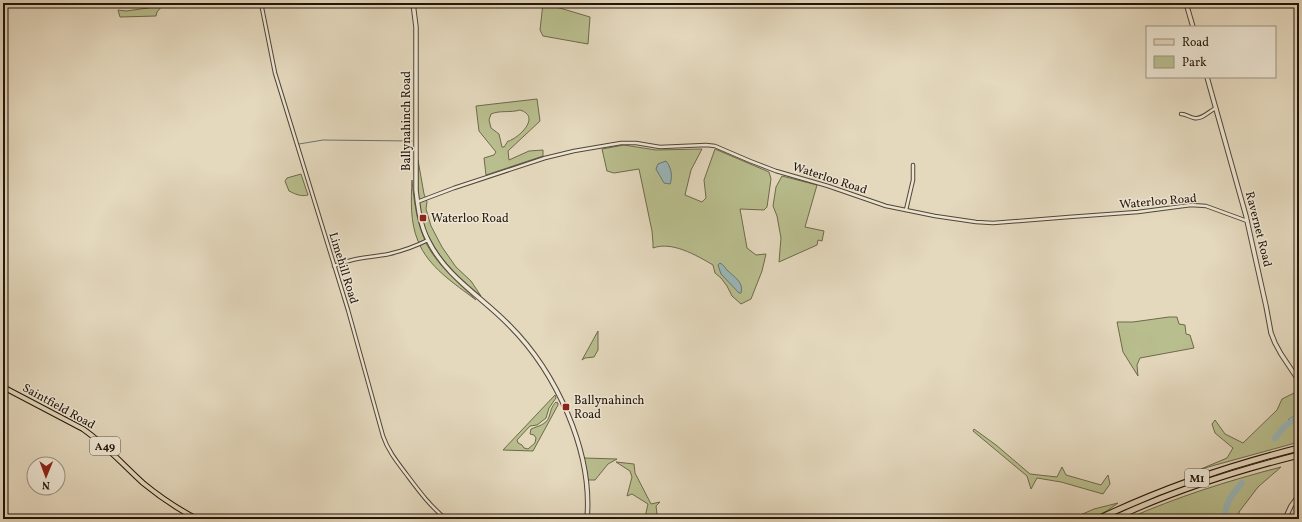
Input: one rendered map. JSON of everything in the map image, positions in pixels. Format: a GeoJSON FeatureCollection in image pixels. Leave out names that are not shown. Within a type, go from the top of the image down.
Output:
{"type":"FeatureCollection","features":[{"type":"Feature","properties":{"kind":"highway","name":"M1"},"geometry":{"type":"LineString","coordinates":[[1098,519],[1149,496],[1184,483],[1250,461],[1299,448]]}},
{"type":"Feature","properties":{"kind":"highway","name":"M1"},"geometry":{"type":"LineString","coordinates":[[1113,519],[1200,484],[1299,455]]}},
{"type":"Feature","properties":{"kind":"main road","name":"Saintfield Road"},"geometry":{"type":"LineString","coordinates":[[3,387],[82,429],[94,437],[157,494],[197,519]]}},
{"type":"Feature","properties":{"kind":"street","name":"Limehill Road"},"geometry":{"type":"LineString","coordinates":[[261,3],[275,73],[334,266],[386,444],[425,499],[446,519]]}},
{"type":"Feature","properties":{"kind":"street","name":"Ballynahinch Road"},"geometry":{"type":"LineString","coordinates":[[413,3],[416,27],[416,190],[420,217],[428,240],[445,267],[509,324],[525,342],[545,370],[566,409],[576,438],[586,481],[588,506],[587,519]]}},
{"type":"Feature","properties":{"kind":"street"},"geometry":{"type":"LineString","coordinates":[[1186,3],[1193,26]]}},
{"type":"Feature","properties":{"kind":"street","name":"Ravernet Road"},"geometry":{"type":"LineString","coordinates":[[1207,78],[1247,221],[1271,333],[1281,354],[1299,381]]}},
{"type":"Feature","properties":{"kind":"street"},"geometry":{"type":"LineString","coordinates":[[1181,114],[1186,114],[1193,118],[1199,118],[1216,108]]}},
{"type":"Feature","properties":{"kind":"street","name":"Waterloo Road"},"geometry":{"type":"LineString","coordinates":[[417,202],[454,188],[545,158],[574,151],[621,143],[636,143],[660,147],[715,146],[776,171],[828,186],[886,206],[934,216],[993,223],[1206,206],[1247,221]]}},
{"type":"Feature","properties":{"kind":"street"},"geometry":{"type":"LineString","coordinates":[[906,210],[913,180],[913,165]]}},
{"type":"Feature","properties":{"kind":"street"},"geometry":{"type":"LineString","coordinates":[[334,266],[350,259],[391,254],[428,240]]}},
{"type":"Feature","properties":{"kind":"street"},"geometry":{"type":"LineString","coordinates":[[1285,519],[1291,506],[1299,495]]}},
{"type":"Feature","properties":{"kind":"green space"},"geometry":{"type":"Polygon","coordinates":[[[543,3],[590,17],[588,44],[543,36],[540,30],[543,3]]]}},
{"type":"Feature","properties":{"kind":"green space"},"geometry":{"type":"Polygon","coordinates":[[[162,6],[157,12],[156,16],[120,17],[118,10],[126,11],[162,6]]]}},
{"type":"Feature","properties":{"kind":"green space"},"geometry":{"type":"Polygon","coordinates":[[[537,99],[540,121],[508,151],[509,160],[529,151],[543,150],[543,156],[486,175],[484,158],[494,155],[496,152],[479,131],[476,106],[537,99]],[[520,110],[491,114],[489,120],[491,128],[499,134],[502,147],[504,147],[508,141],[515,138],[524,130],[529,121],[529,117],[526,113],[520,110]]]}},
{"type":"Feature","properties":{"kind":"green space"},"geometry":{"type":"Polygon","coordinates":[[[624,145],[656,150],[702,149],[691,170],[685,195],[702,202],[706,198],[704,180],[715,149],[769,172],[771,179],[767,207],[764,210],[740,209],[747,248],[756,255],[766,254],[762,271],[751,299],[741,304],[732,296],[727,286],[715,273],[713,265],[699,257],[684,250],[668,246],[653,248],[652,231],[639,169],[614,173],[607,171],[602,149],[624,145]]]}},
{"type":"Feature","properties":{"kind":"green space"},"geometry":{"type":"Polygon","coordinates":[[[418,160],[424,194],[427,202],[426,209],[431,226],[442,247],[456,267],[471,281],[481,296],[451,269],[428,236],[423,223],[419,204],[418,160]]]}},
{"type":"Feature","properties":{"kind":"green space"},"geometry":{"type":"Polygon","coordinates":[[[301,174],[308,195],[305,196],[289,191],[285,181],[287,178],[301,174]]]}},
{"type":"Feature","properties":{"kind":"green space"},"geometry":{"type":"Polygon","coordinates":[[[782,176],[817,185],[805,227],[824,231],[822,241],[818,240],[817,245],[779,262],[781,238],[777,216],[773,206],[776,187],[782,176]]]}},
{"type":"Feature","properties":{"kind":"green space"},"geometry":{"type":"Polygon","coordinates":[[[412,180],[418,221],[427,245],[443,268],[476,300],[435,267],[428,259],[418,241],[412,219],[412,180]]]}},
{"type":"Feature","properties":{"kind":"green space"},"geometry":{"type":"Polygon","coordinates":[[[1177,317],[1179,324],[1185,325],[1186,334],[1190,335],[1194,348],[1140,358],[1137,365],[1138,376],[1123,352],[1117,322],[1133,322],[1177,317]]]}},
{"type":"Feature","properties":{"kind":"green space"},"geometry":{"type":"Polygon","coordinates":[[[598,331],[598,350],[594,357],[585,358],[582,360],[598,331]]]}},
{"type":"Feature","properties":{"kind":"green space"},"geometry":{"type":"Polygon","coordinates":[[[1294,393],[1299,401],[1299,412],[1288,420],[1292,422],[1299,418],[1299,442],[1201,469],[1227,458],[1233,448],[1215,433],[1212,424],[1215,420],[1225,434],[1243,443],[1277,410],[1282,399],[1294,393]]]}},
{"type":"Feature","properties":{"kind":"green space"},"geometry":{"type":"Polygon","coordinates":[[[555,395],[556,398],[549,408],[546,418],[537,425],[530,426],[517,440],[518,443],[524,448],[528,449],[535,443],[536,438],[534,435],[530,434],[531,429],[546,422],[551,409],[556,402],[558,403],[533,451],[503,450],[555,395]]]}},
{"type":"Feature","properties":{"kind":"green space"},"geometry":{"type":"Polygon","coordinates":[[[974,429],[996,445],[1030,474],[1057,477],[1062,467],[1066,475],[1101,485],[1108,475],[1110,484],[1103,494],[1061,482],[1037,478],[1031,489],[1027,476],[973,431],[974,429]]]}},
{"type":"Feature","properties":{"kind":"green space"},"geometry":{"type":"Polygon","coordinates":[[[584,458],[617,459],[608,464],[595,480],[588,480],[584,458]]]}},
{"type":"Feature","properties":{"kind":"green space"},"geometry":{"type":"Polygon","coordinates":[[[616,462],[634,464],[635,473],[651,504],[660,502],[656,506],[657,514],[655,519],[643,519],[645,517],[648,504],[632,494],[627,496],[632,477],[630,471],[616,462]]]}},
{"type":"Feature","properties":{"kind":"green space"},"geometry":{"type":"Polygon","coordinates":[[[1281,467],[1258,487],[1239,512],[1239,519],[1127,519],[1202,490],[1281,467]]]}},
{"type":"Feature","properties":{"kind":"green space"},"geometry":{"type":"Polygon","coordinates":[[[1118,503],[1096,516],[1071,519],[1094,509],[1118,503]]]}},
{"type":"Feature","properties":{"kind":"water"},"geometry":{"type":"Polygon","coordinates":[[[666,161],[671,172],[670,184],[664,183],[656,169],[658,164],[666,161]]]}},
{"type":"Feature","properties":{"kind":"water"},"geometry":{"type":"Polygon","coordinates":[[[720,263],[740,283],[742,289],[741,293],[739,293],[721,274],[718,265],[720,263]]]}},
{"type":"Feature","properties":{"kind":"waterway"},"geometry":{"type":"LineString","coordinates":[[299,144],[323,140],[412,141]]}},
{"type":"Feature","properties":{"kind":"waterway"},"geometry":{"type":"LineString","coordinates":[[1275,438],[1284,427],[1299,415]]}},
{"type":"Feature","properties":{"kind":"waterway"},"geometry":{"type":"LineString","coordinates":[[1226,519],[1225,514],[1227,504],[1242,483]]}},
{"type":"Feature","properties":{"kind":"place","name":"Waterloo Road"},"geometry":{"type":"Point","coordinates":[423,218]}},
{"type":"Feature","properties":{"kind":"place","name":"Ballynahinch Road"},"geometry":{"type":"Point","coordinates":[566,407]}}]}
